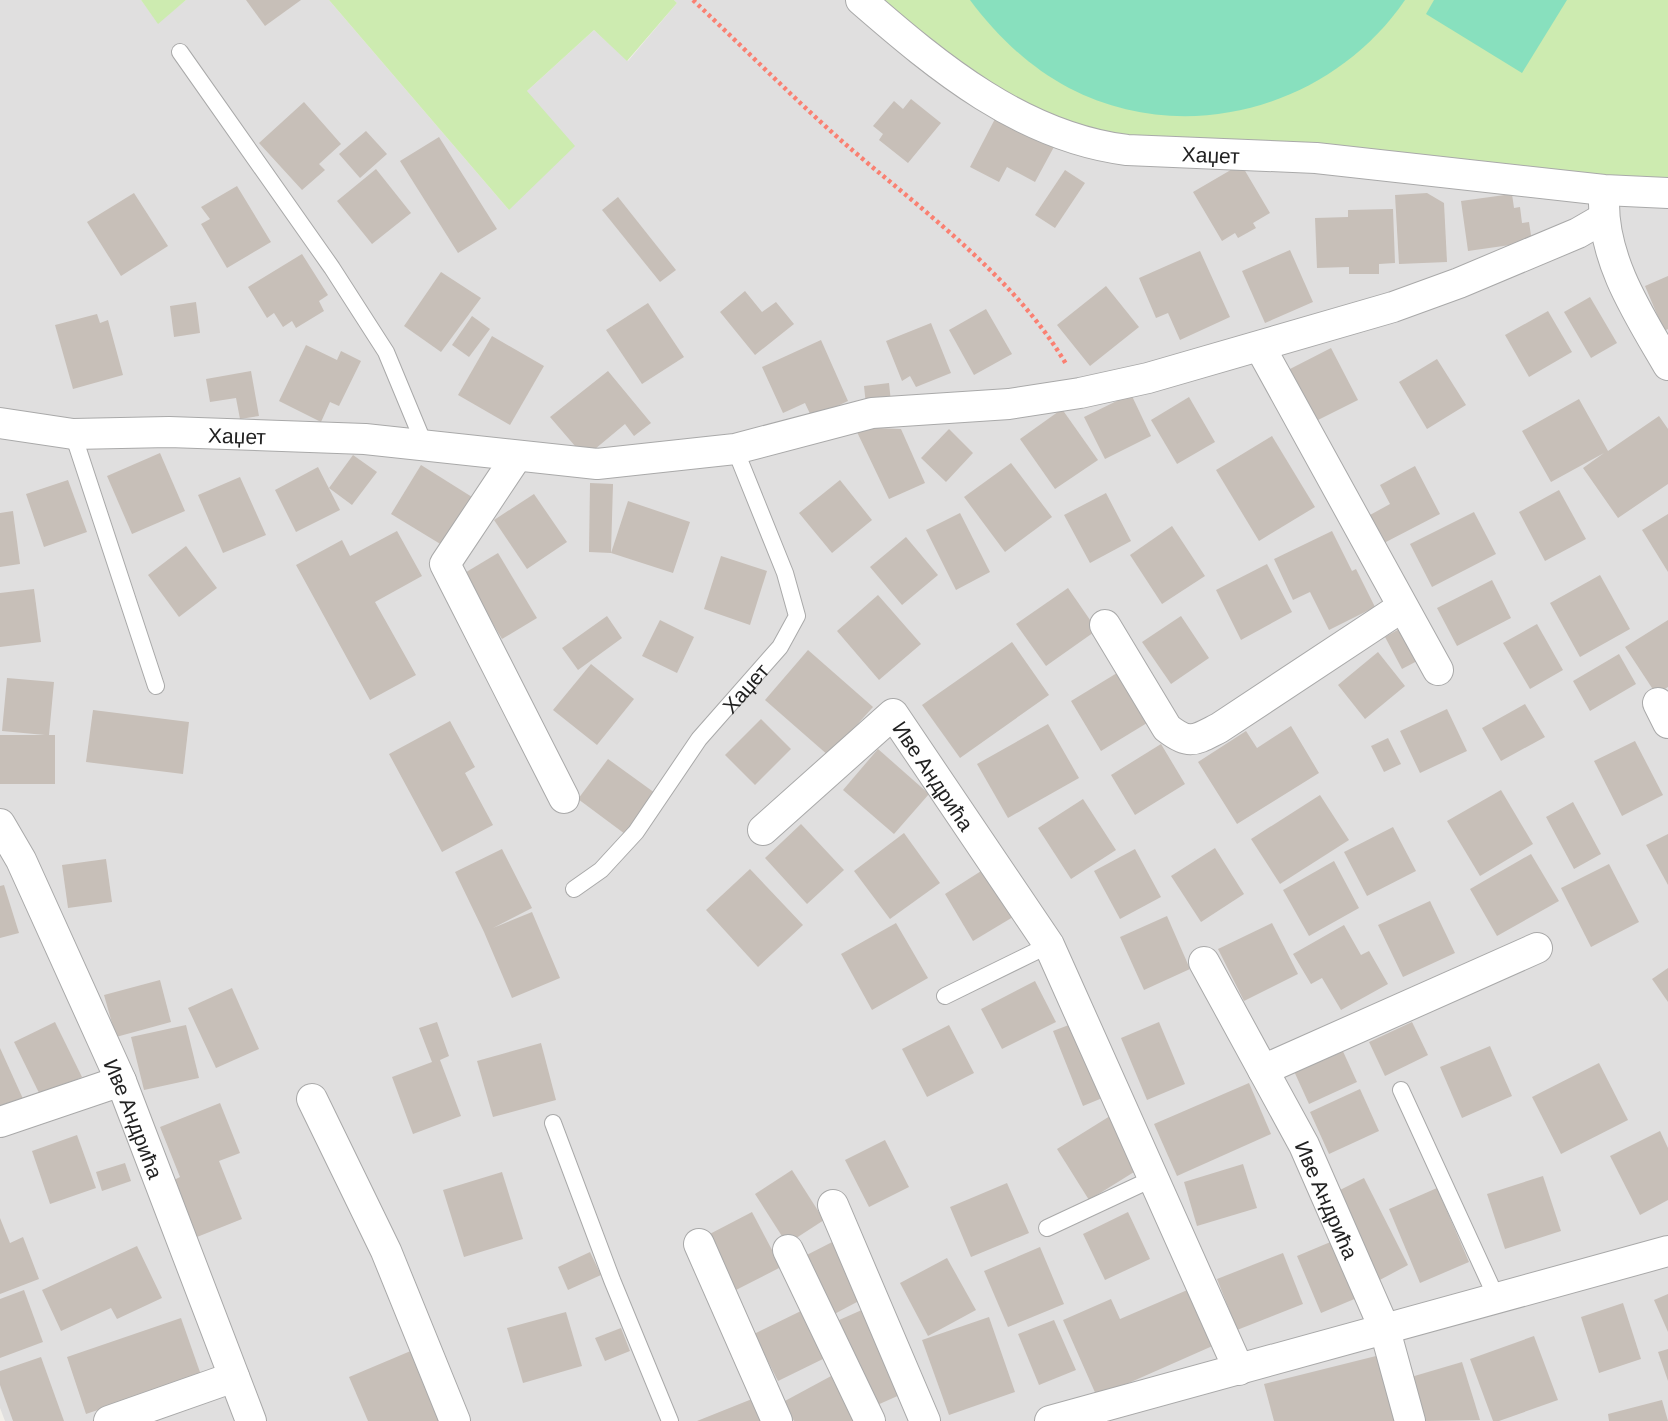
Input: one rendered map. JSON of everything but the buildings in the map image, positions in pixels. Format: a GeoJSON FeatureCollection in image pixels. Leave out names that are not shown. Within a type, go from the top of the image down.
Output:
{"type":"FeatureCollection","features":[{"type":"Feature","properties":{"kind":"street","name":"Хаџет"},"geometry":{"type":"LineString","coordinates":[[860,0],[878,11],[979,95],[1038,125],[1103,148],[1316,158],[1604,204],[1668,193]]}},
{"type":"Feature","properties":{"kind":"street","name":"Хаџет"},"geometry":{"type":"LineString","coordinates":[[0,424],[73,434],[239,434],[365,439],[597,464],[735,449],[873,413],[1009,404],[1080,393],[1148,378],[1260,347],[1393,307],[1459,283],[1578,233],[1604,204]]}},
{"type":"Feature","properties":{"kind":"street"},"geometry":{"type":"LineString","coordinates":[[1604,204],[1611,253],[1621,279],[1668,365]]}},
{"type":"Feature","properties":{"kind":"street"},"geometry":{"type":"LineString","coordinates":[[1260,347],[1438,670]]}},
{"type":"Feature","properties":{"kind":"street"},"geometry":{"type":"LineString","coordinates":[[517,456],[445,565],[564,798]]}},
{"type":"Feature","properties":{"kind":"street"},"geometry":{"type":"LineString","coordinates":[[1105,625],[1167,728],[1181,739],[1197,739],[1219,728],[1402,607]]}},
{"type":"Feature","properties":{"kind":"street","name":"Иве Андрића"},"geometry":{"type":"LineString","coordinates":[[763,830],[894,714],[1049,945],[1239,1370]]}},
{"type":"Feature","properties":{"kind":"street","name":"Иве Андрића"},"geometry":{"type":"LineString","coordinates":[[0,824],[21,860],[121,1081],[251,1421]]}},
{"type":"Feature","properties":{"kind":"street"},"geometry":{"type":"LineString","coordinates":[[1263,1070],[1537,948]]}},
{"type":"Feature","properties":{"kind":"street","name":"Иве Андрића"},"geometry":{"type":"LineString","coordinates":[[1204,962],[1304,1145],[1385,1330],[1410,1421]]}},
{"type":"Feature","properties":{"kind":"street"},"geometry":{"type":"LineString","coordinates":[[0,1122],[121,1081]]}},
{"type":"Feature","properties":{"kind":"street"},"geometry":{"type":"LineString","coordinates":[[312,1100],[386,1251],[455,1421]]}},
{"type":"Feature","properties":{"kind":"street"},"geometry":{"type":"LineString","coordinates":[[833,1205],[925,1421]]}},
{"type":"Feature","properties":{"kind":"street"},"geometry":{"type":"LineString","coordinates":[[699,1244],[777,1421]]}},
{"type":"Feature","properties":{"kind":"street"},"geometry":{"type":"LineString","coordinates":[[788,1250],[870,1421]]}},
{"type":"Feature","properties":{"kind":"street"},"geometry":{"type":"LineString","coordinates":[[1050,1421],[1668,1251]]}},
{"type":"Feature","properties":{"kind":"street"},"geometry":{"type":"LineString","coordinates":[[109,1421],[234,1377]]}},
{"type":"Feature","properties":{"kind":"lane"},"geometry":{"type":"LineString","coordinates":[[180,52],[331,268],[386,352],[425,446]]}},
{"type":"Feature","properties":{"kind":"lane"},"geometry":{"type":"LineString","coordinates":[[73,434],[156,686]]}},
{"type":"Feature","properties":{"kind":"lane","name":"Хаџет"},"geometry":{"type":"LineString","coordinates":[[574,889],[601,870],[636,832],[699,739],[780,647],[797,616],[785,573],[735,449]]}},
{"type":"Feature","properties":{"kind":"lane"},"geometry":{"type":"LineString","coordinates":[[945,996],[1049,945]]}},
{"type":"Feature","properties":{"kind":"lane"},"geometry":{"type":"LineString","coordinates":[[1401,1090],[1497,1299]]}},
{"type":"Feature","properties":{"kind":"lane"},"geometry":{"type":"LineString","coordinates":[[553,1123],[612,1280],[670,1421]]}},
{"type":"Feature","properties":{"kind":"lane"},"geometry":{"type":"LineString","coordinates":[[1047,1228],[1154,1178]]}},
{"type":"Feature","properties":{"kind":"path"},"geometry":{"type":"LineString","coordinates":[[692,0],[841,140],[966,247],[1027,310],[1065,361],[1080,393]]}},
{"type":"Feature","properties":{"kind":"shaded area"},"geometry":{"type":"Polygon","coordinates":[[[0,0],[141,0],[158,23],[186,0],[329,0],[509,210],[527,91],[594,30],[628,61],[677,3],[674,0],[861,0],[1668,193],[1668,1421],[5,1421],[0,1408],[0,0]]]}},
{"type":"Feature","properties":{"kind":"green space"},"geometry":{"type":"Polygon","coordinates":[[[141,0],[186,0],[158,24],[141,0]]]}},
{"type":"Feature","properties":{"kind":"green space"},"geometry":{"type":"Polygon","coordinates":[[[329,0],[674,0],[677,3],[627,61],[594,30],[527,91],[575,146],[509,210],[329,0]]]}},
{"type":"Feature","properties":{"kind":"green space"},"geometry":{"type":"Polygon","coordinates":[[[861,0],[1668,0],[1668,193],[1038,126],[861,0]]]}},
{"type":"Feature","properties":{"kind":"green space"},"geometry":{"type":"Polygon","coordinates":[[[970,0],[1405,0],[1374,37],[1338,67],[1297,91],[1254,107],[1207,115],[1161,115],[1114,106],[1054,80],[1015,50],[970,0]]]}},
{"type":"Feature","properties":{"kind":"green space"},"geometry":{"type":"Polygon","coordinates":[[[1434,0],[1567,0],[1522,73],[1426,14],[1434,0]]]}}]}
